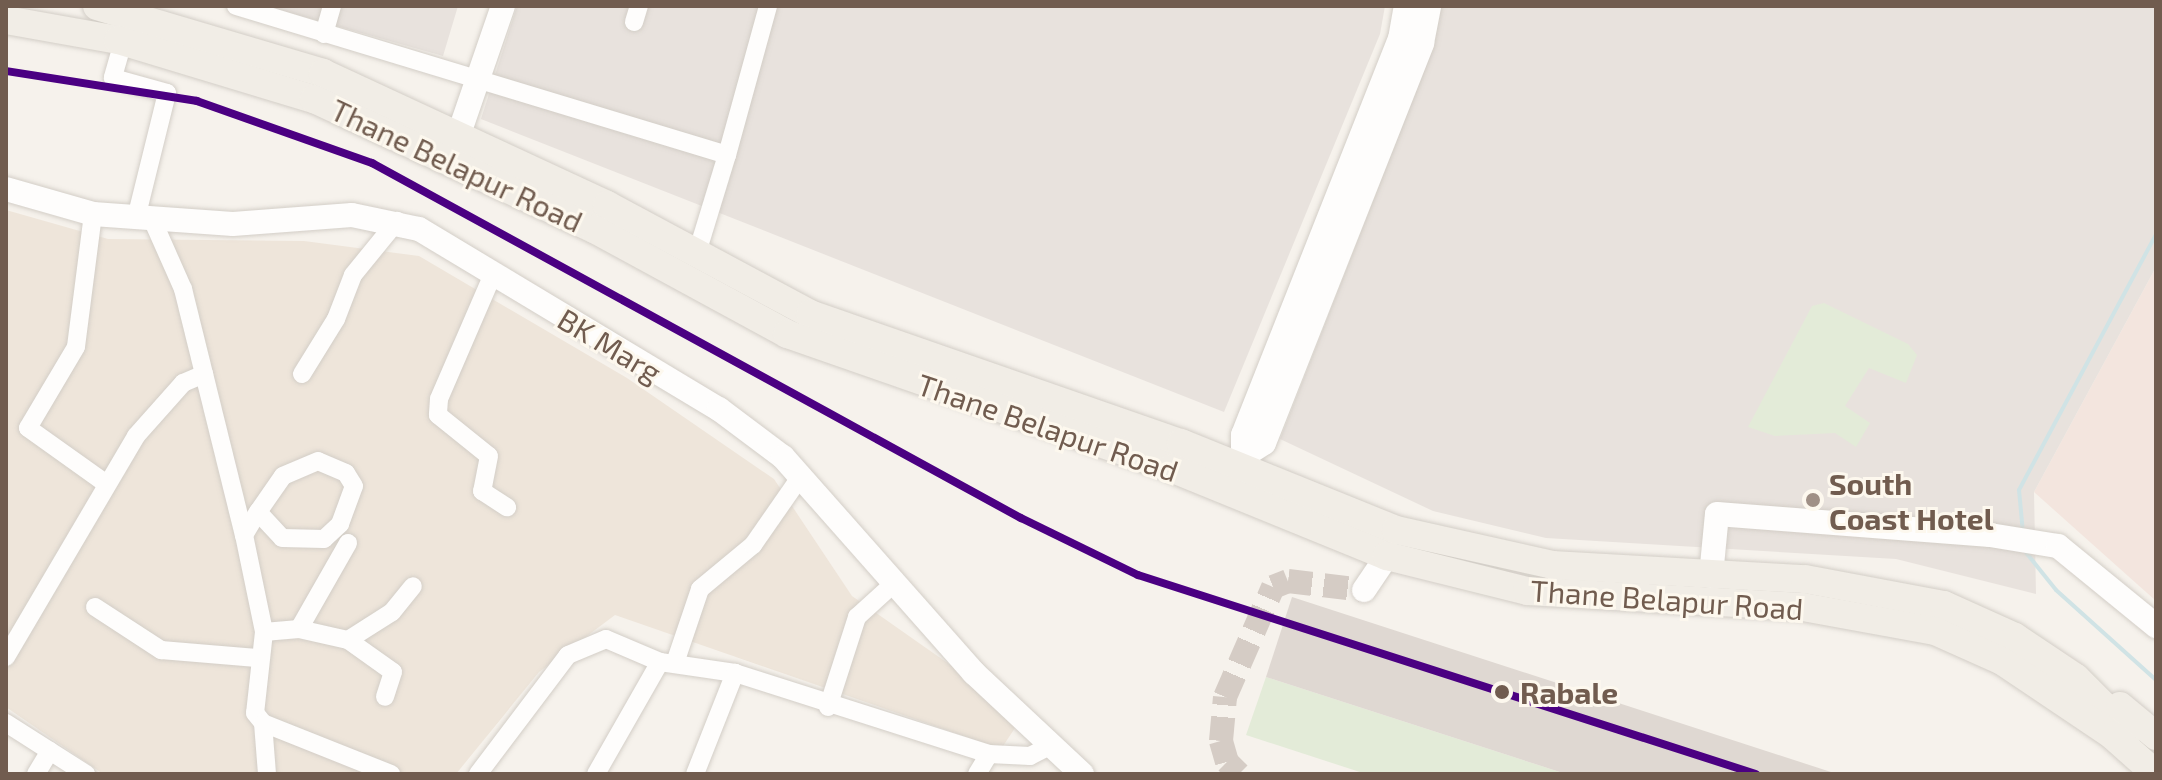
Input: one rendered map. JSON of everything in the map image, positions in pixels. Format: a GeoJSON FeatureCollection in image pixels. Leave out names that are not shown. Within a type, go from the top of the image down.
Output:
{"type":"FeatureCollection","features":[{"type":"Feature","properties":{"kind":"main road","name":"Thane Belapur Road"},"geometry":{"type":"LineString","coordinates":[[97,6],[262,51],[447,144],[697,253],[850,330],[1245,460],[1396,530],[1485,554],[1595,570],[1863,586],[1944,605],[2002,629],[2116,729]]}},
{"type":"Feature","properties":{"kind":"main road","name":"Thane Belapur Road"},"geometry":{"type":"LineString","coordinates":[[6,20],[123,42],[299,93],[447,144],[594,229],[787,334],[1171,468],[1387,556],[1527,591],[1858,613],[1976,647],[2068,689]]}},
{"type":"Feature","properties":{"kind":"main road"},"geometry":{"type":"LineString","coordinates":[[2068,689],[2156,736]]}},
{"type":"Feature","properties":{"kind":"main road"},"geometry":{"type":"LineString","coordinates":[[2068,689],[2134,774]]}},
{"type":"Feature","properties":{"kind":"main road"},"geometry":{"type":"LineString","coordinates":[[2116,729],[2156,755]]}},
{"type":"Feature","properties":{"kind":"main road"},"geometry":{"type":"LineString","coordinates":[[2116,729],[2156,774]]}},
{"type":"Feature","properties":{"kind":"street"},"geometry":{"type":"LineString","coordinates":[[236,6],[727,155]]}},
{"type":"Feature","properties":{"kind":"street"},"geometry":{"type":"LineString","coordinates":[[324,34],[332,6]]}},
{"type":"Feature","properties":{"kind":"street"},"geometry":{"type":"LineString","coordinates":[[472,77],[488,6]]}},
{"type":"Feature","properties":{"kind":"street"},"geometry":{"type":"LineString","coordinates":[[447,144],[503,6]]}},
{"type":"Feature","properties":{"kind":"street"},"geometry":{"type":"LineString","coordinates":[[697,253],[768,6]]}},
{"type":"Feature","properties":{"kind":"street"},"geometry":{"type":"LineString","coordinates":[[1378,125],[1406,6]]}},
{"type":"Feature","properties":{"kind":"street"},"geometry":{"type":"LineString","coordinates":[[1245,460],[1243,435],[1429,6]]}},
{"type":"Feature","properties":{"kind":"street"},"geometry":{"type":"LineString","coordinates":[[123,42],[113,78],[167,93],[144,219],[183,289],[244,535],[264,632],[257,658],[255,713],[263,723],[391,774]]}},
{"type":"Feature","properties":{"kind":"street","name":"BK Marg"},"geometry":{"type":"LineString","coordinates":[[6,189],[93,214],[144,219],[233,224],[352,215],[397,221],[493,274],[719,409],[801,476],[892,585],[1050,746],[1082,774]]}},
{"type":"Feature","properties":{"kind":"street"},"geometry":{"type":"LineString","coordinates":[[93,214],[76,347],[28,428],[105,483]]}},
{"type":"Feature","properties":{"kind":"street"},"geometry":{"type":"LineString","coordinates":[[302,374],[336,319],[353,275],[397,221]]}},
{"type":"Feature","properties":{"kind":"street"},"geometry":{"type":"LineString","coordinates":[[493,274],[439,399],[438,415],[489,456],[482,491],[507,507]]}},
{"type":"Feature","properties":{"kind":"street"},"geometry":{"type":"LineString","coordinates":[[6,657],[105,483],[165,399],[204,374]]}},
{"type":"Feature","properties":{"kind":"street"},"geometry":{"type":"LineString","coordinates":[[244,535],[258,512],[283,476],[318,461],[346,473],[354,486],[340,524],[324,539],[282,538],[258,512]]}},
{"type":"Feature","properties":{"kind":"street"},"geometry":{"type":"LineString","coordinates":[[596,774],[667,663],[700,589],[753,545],[801,476]]}},
{"type":"Feature","properties":{"kind":"street"},"geometry":{"type":"LineString","coordinates":[[1711,576],[1717,514],[1990,535],[2058,546],[2156,626]]}},
{"type":"Feature","properties":{"kind":"street"},"geometry":{"type":"LineString","coordinates":[[299,629],[348,543]]}},
{"type":"Feature","properties":{"kind":"street"},"geometry":{"type":"LineString","coordinates":[[1364,590],[1387,556]]}},
{"type":"Feature","properties":{"kind":"street"},"geometry":{"type":"LineString","coordinates":[[828,707],[857,617],[892,585]]}},
{"type":"Feature","properties":{"kind":"street"},"geometry":{"type":"LineString","coordinates":[[348,640],[392,612],[413,586]]}},
{"type":"Feature","properties":{"kind":"street"},"geometry":{"type":"LineString","coordinates":[[95,607],[161,650],[257,658]]}},
{"type":"Feature","properties":{"kind":"street"},"geometry":{"type":"LineString","coordinates":[[264,632],[299,629],[348,640],[393,672],[385,697]]}},
{"type":"Feature","properties":{"kind":"street"},"geometry":{"type":"LineString","coordinates":[[478,774],[568,655],[606,639],[667,663],[735,673],[828,707],[989,754],[1030,756],[1050,746]]}},
{"type":"Feature","properties":{"kind":"street"},"geometry":{"type":"LineString","coordinates":[[695,774],[735,673]]}},
{"type":"Feature","properties":{"kind":"street"},"geometry":{"type":"LineString","coordinates":[[6,723],[86,774]]}},
{"type":"Feature","properties":{"kind":"street"},"geometry":{"type":"LineString","coordinates":[[263,723],[267,774]]}},
{"type":"Feature","properties":{"kind":"street"},"geometry":{"type":"LineString","coordinates":[[36,774],[50,751]]}},
{"type":"Feature","properties":{"kind":"street"},"geometry":{"type":"LineString","coordinates":[[977,774],[989,754]]}},
{"type":"Feature","properties":{"kind":"shaded area"},"geometry":{"type":"Polygon","coordinates":[[[266,6],[458,6],[443,56],[266,6]]]}},
{"type":"Feature","properties":{"kind":"shaded area"},"geometry":{"type":"Polygon","coordinates":[[[517,6],[1385,6],[1380,34],[1224,412],[481,119],[517,6]]]}},
{"type":"Feature","properties":{"kind":"shaded area"},"geometry":{"type":"Polygon","coordinates":[[[1441,6],[2156,6],[2156,267],[2034,492],[2036,594],[1896,559],[1546,538],[1433,511],[1280,439],[1431,53],[1441,6]]]}},
{"type":"Feature","properties":{"kind":"shaded area"},"geometry":{"type":"Polygon","coordinates":[[[6,210],[108,239],[304,241],[419,256],[627,378],[774,479],[852,596],[1023,716],[1001,749],[615,615],[539,672],[456,774],[103,774],[6,707],[6,210]]]}},
{"type":"Feature","properties":{"kind":"shaded area"},"geometry":{"type":"Polygon","coordinates":[[[2156,267],[2156,601],[2034,492],[2156,267]]]}},
{"type":"Feature","properties":{"kind":"green space"},"geometry":{"type":"Polygon","coordinates":[[[1824,303],[1908,344],[1917,355],[1906,383],[1869,368],[1845,406],[1870,423],[1856,447],[1835,433],[1775,436],[1748,427],[1812,306],[1824,303]]]}},
{"type":"Feature","properties":{"kind":"green space"},"geometry":{"type":"Polygon","coordinates":[[[1266,677],[1566,774],[1366,774],[1246,735],[1266,677]]]}},
{"type":"Feature","properties":{"kind":"building","name":"Rabale"},"geometry":{"type":"Polygon","coordinates":[[[1292,597],[1831,774],[1566,774],[1266,677],[1292,597]]]}},
{"type":"Feature","properties":{"kind":"waterway"},"geometry":{"type":"LineString","coordinates":[[2023,533],[2019,490],[2156,234]]}},
{"type":"Feature","properties":{"kind":"waterway"},"geometry":{"type":"LineString","coordinates":[[2024,550],[2056,590],[2156,680]]}},
{"type":"Feature","properties":{"kind":"tunnel"},"geometry":{"type":"LineString","coordinates":[[1239,774],[1227,762],[1221,741],[1225,697],[1273,587],[1288,581],[1364,590]]}},
{"type":"Feature","properties":{"kind":"transit line"},"geometry":{"type":"LineString","coordinates":[[6,71],[197,101],[372,163],[1021,518],[1138,575],[1756,774]]}},
{"type":"Feature","properties":{"kind":"place","name":"South Coast Hotel"},"geometry":{"type":"Point","coordinates":[1813,500]}},
{"type":"Feature","properties":{"kind":"place","name":"Rabale"},"geometry":{"type":"Point","coordinates":[1502,692]}}]}
